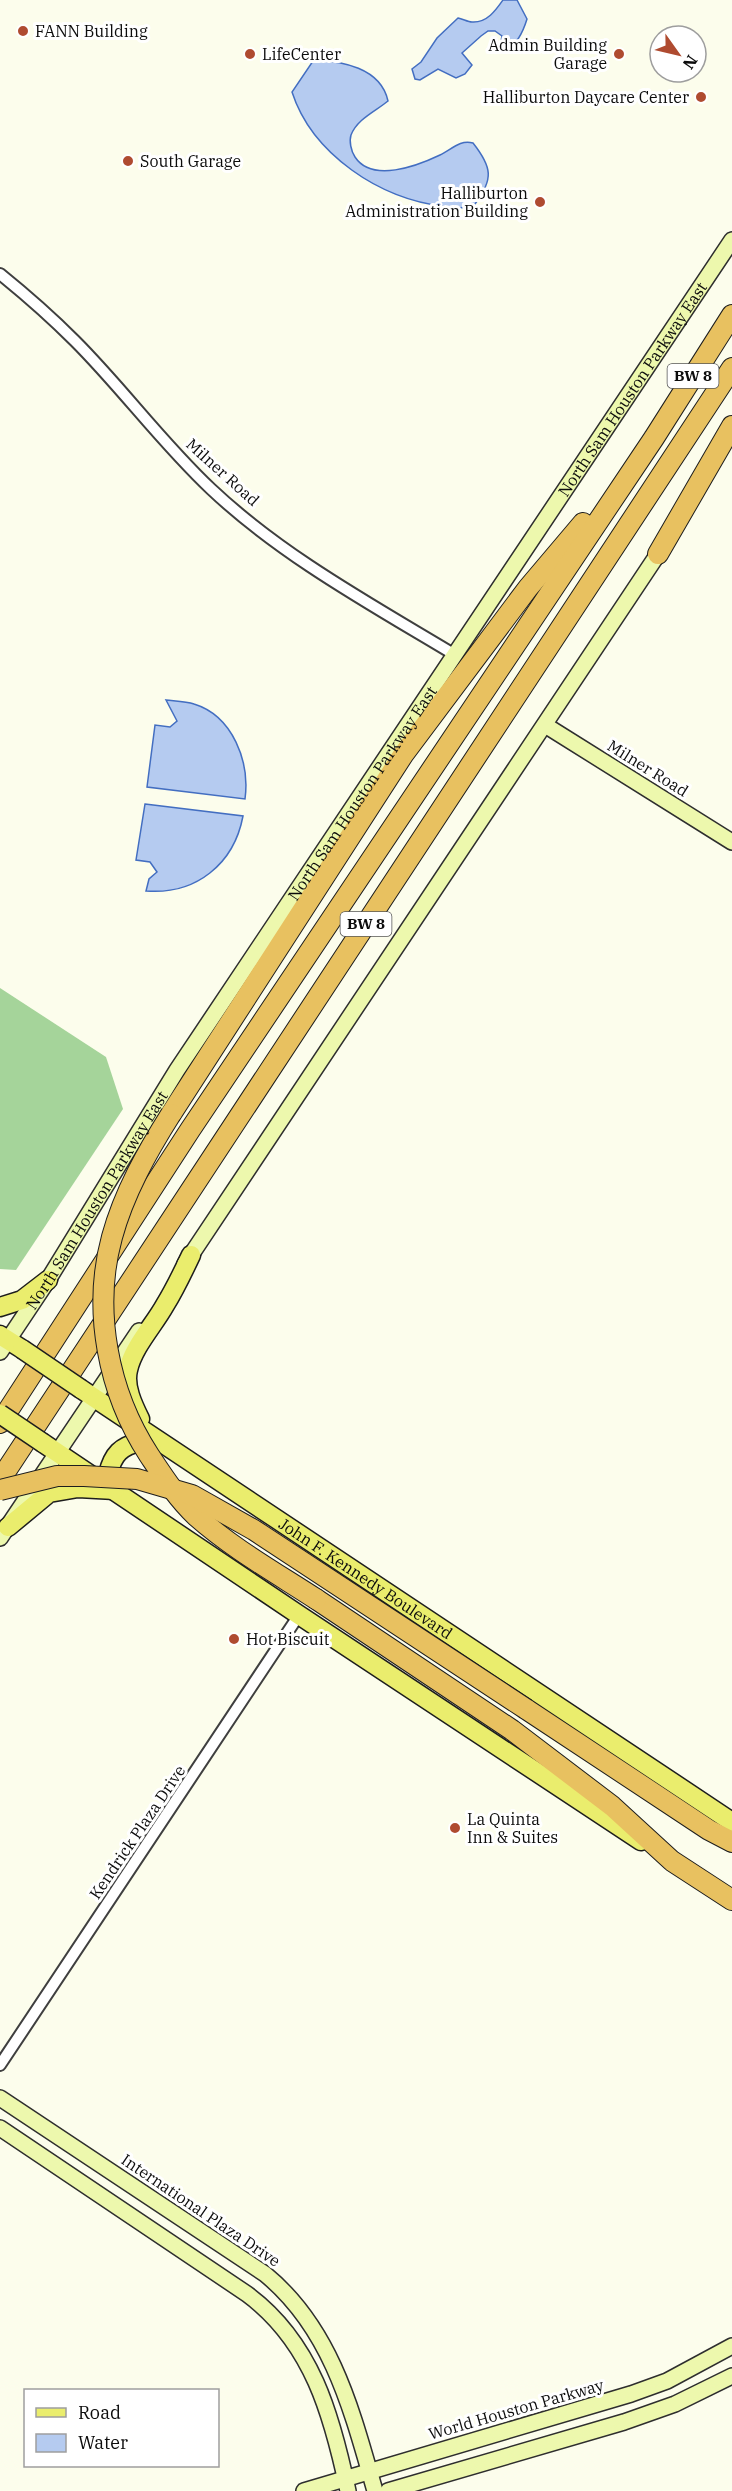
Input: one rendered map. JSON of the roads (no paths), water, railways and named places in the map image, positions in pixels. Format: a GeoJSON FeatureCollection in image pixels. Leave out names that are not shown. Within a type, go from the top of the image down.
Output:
{"type":"FeatureCollection","features":[{"type":"Feature","properties":{"kind":"highway","name":"BW 8"},"geometry":{"type":"LineString","coordinates":[[0,1423],[190,1130],[654,438],[732,315]]}},
{"type":"Feature","properties":{"kind":"highway","name":"BW 8"},"geometry":{"type":"LineString","coordinates":[[0,1480],[732,368]]}},
{"type":"Feature","properties":{"kind":"highway"},"geometry":{"type":"LineString","coordinates":[[658,554],[732,426]]}},
{"type":"Feature","properties":{"kind":"highway"},"geometry":{"type":"LineString","coordinates":[[654,438],[528,588],[403,755],[150,1147],[112,1238],[105,1292],[105,1329],[113,1380],[135,1433],[182,1502],[196,1516],[236,1546],[512,1730],[612,1806],[672,1861],[732,1900]]}},
{"type":"Feature","properties":{"kind":"highway"},"geometry":{"type":"LineString","coordinates":[[0,1490],[57,1476],[95,1476],[137,1479],[192,1495],[254,1530],[709,1830],[732,1842]]}},
{"type":"Feature","properties":{"kind":"main road","name":"North Sam Houston Parkway East"},"geometry":{"type":"LineString","coordinates":[[8,1344],[177,1070],[732,240]]}},
{"type":"Feature","properties":{"kind":"main road"},"geometry":{"type":"LineString","coordinates":[[4,1533],[50,1447],[87,1393],[191,1256],[732,443]]}},
{"type":"Feature","properties":{"kind":"main road","name":"Milner Road"},"geometry":{"type":"LineString","coordinates":[[545,725],[732,842]]}},
{"type":"Feature","properties":{"kind":"main road"},"geometry":{"type":"LineString","coordinates":[[153,1438],[143,1425],[133,1405],[127,1371],[191,1256]]}},
{"type":"Feature","properties":{"kind":"main road"},"geometry":{"type":"LineString","coordinates":[[0,1307],[22,1300],[48,1280]]}},
{"type":"Feature","properties":{"kind":"main road","name":"John F. Kennedy Boulevard"},"geometry":{"type":"LineString","coordinates":[[8,1344],[87,1393],[732,1822]]}},
{"type":"Feature","properties":{"kind":"main road"},"geometry":{"type":"LineString","coordinates":[[0,1414],[672,1861]]}},
{"type":"Feature","properties":{"kind":"main road"},"geometry":{"type":"LineString","coordinates":[[117,1491],[108,1474],[110,1466],[126,1445],[140,1442],[207,1482],[239,1494]]}},
{"type":"Feature","properties":{"kind":"main road"},"geometry":{"type":"LineString","coordinates":[[4,1533],[49,1493],[78,1488],[117,1491]]}},
{"type":"Feature","properties":{"kind":"main road","name":"International Plaza Drive"},"geometry":{"type":"LineString","coordinates":[[0,2097],[265,2274],[285,2290],[322,2340],[341,2382],[375,2491]]}},
{"type":"Feature","properties":{"kind":"main road"},"geometry":{"type":"LineString","coordinates":[[0,2128],[247,2294],[277,2320],[298,2348],[329,2414],[346,2485]]}},
{"type":"Feature","properties":{"kind":"main road"},"geometry":{"type":"LineString","coordinates":[[130,2214],[144,2193]]}},
{"type":"Feature","properties":{"kind":"main road"},"geometry":{"type":"LineString","coordinates":[[277,2320],[301,2309]]}},
{"type":"Feature","properties":{"kind":"main road","name":"World Houston Parkway"},"geometry":{"type":"LineString","coordinates":[[304,2491],[346,2485],[369,2471],[631,2394],[667,2381],[732,2346]]}},
{"type":"Feature","properties":{"kind":"main road"},"geometry":{"type":"LineString","coordinates":[[388,2491],[533,2450],[675,2404],[728,2378],[715,2357]]}},
{"type":"Feature","properties":{"kind":"main road"},"geometry":{"type":"LineString","coordinates":[[530,2424],[533,2450]]}},
{"type":"Feature","properties":{"kind":"street","name":"Milner Road"},"geometry":{"type":"LineString","coordinates":[[0,274],[76,342],[178,456],[212,490],[263,532],[345,588],[455,655]]}},
{"type":"Feature","properties":{"kind":"street","name":"Kendrick Plaza Drive"},"geometry":{"type":"LineString","coordinates":[[0,2065],[299,1615]]}},
{"type":"Feature","properties":{"kind":"water"},"geometry":{"type":"Polygon","coordinates":[[[503,0],[517,0],[527,19],[521,35],[510,48],[499,52],[502,36],[495,31],[488,31],[462,53],[472,65],[465,74],[456,78],[438,69],[420,80],[415,79],[412,69],[421,62],[437,38],[458,18],[470,22],[482,20],[491,15],[503,0]]]}},
{"type":"Feature","properties":{"kind":"water"},"geometry":{"type":"Polygon","coordinates":[[[313,61],[336,62],[358,68],[369,74],[384,90],[388,101],[362,120],[351,135],[352,152],[363,165],[383,171],[395,170],[430,159],[464,142],[473,143],[484,159],[488,173],[488,180],[475,204],[464,208],[443,206],[420,202],[396,194],[373,184],[332,154],[315,135],[292,92],[313,61]]]}},
{"type":"Feature","properties":{"kind":"water"},"geometry":{"type":"Polygon","coordinates":[[[166,700],[191,703],[208,710],[229,730],[236,742],[245,770],[245,799],[147,787],[155,725],[170,727],[177,721],[166,700]]]}},
{"type":"Feature","properties":{"kind":"water"},"geometry":{"type":"Polygon","coordinates":[[[145,804],[243,816],[231,849],[210,873],[181,888],[146,891],[149,879],[157,872],[150,862],[136,860],[145,804]]]}},
{"type":"Feature","properties":{"kind":"place","name":"FANN Building"},"geometry":{"type":"Point","coordinates":[23,31]}},
{"type":"Feature","properties":{"kind":"place","name":"LifeCenter"},"geometry":{"type":"Point","coordinates":[250,54]}},
{"type":"Feature","properties":{"kind":"place","name":"Admin Building Garage"},"geometry":{"type":"Point","coordinates":[619,54]}},
{"type":"Feature","properties":{"kind":"place","name":"Halliburton Daycare Center"},"geometry":{"type":"Point","coordinates":[701,97]}},
{"type":"Feature","properties":{"kind":"place","name":"South Garage"},"geometry":{"type":"Point","coordinates":[128,161]}},
{"type":"Feature","properties":{"kind":"place","name":"Halliburton Administration Building"},"geometry":{"type":"Point","coordinates":[540,202]}},
{"type":"Feature","properties":{"kind":"place","name":"Hot Biscuit"},"geometry":{"type":"Point","coordinates":[234,1639]}},
{"type":"Feature","properties":{"kind":"place","name":"La Quinta Inn & Suites"},"geometry":{"type":"Point","coordinates":[455,1828]}}]}
